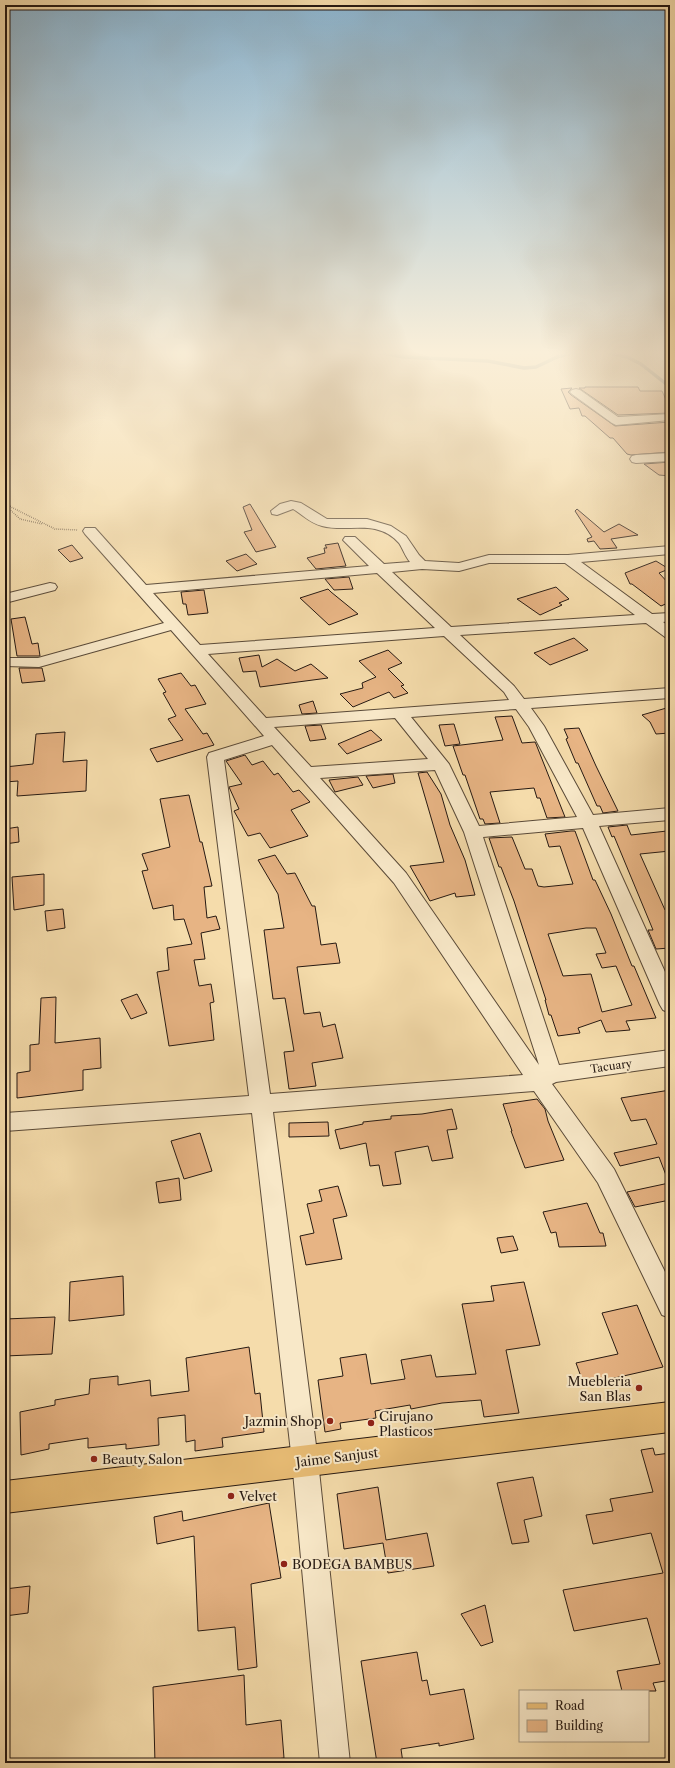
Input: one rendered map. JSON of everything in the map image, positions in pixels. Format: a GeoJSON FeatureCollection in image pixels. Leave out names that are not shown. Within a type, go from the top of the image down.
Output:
{"type":"FeatureCollection","features":[{"type":"Feature","properties":{"kind":"main road","name":"Jaime Sanjust"},"geometry":{"type":"LineString","coordinates":[[5,1497],[670,1417]]}},
{"type":"Feature","properties":{"kind":"street"},"geometry":{"type":"LineString","coordinates":[[636,459],[670,457]]}},
{"type":"Feature","properties":{"kind":"street"},"geometry":{"type":"LineString","coordinates":[[277,511],[283,506],[295,505],[300,506],[314,520],[326,523],[372,524],[400,537],[409,546],[413,557],[422,565]]}},
{"type":"Feature","properties":{"kind":"street"},"geometry":{"type":"LineString","coordinates":[[90,531],[400,878],[545,1078],[606,1176],[670,1307]]}},
{"type":"Feature","properties":{"kind":"street"},"geometry":{"type":"LineString","coordinates":[[350,540],[449,631],[509,689],[536,726],[587,822],[670,1005]]}},
{"type":"Feature","properties":{"kind":"street"},"geometry":{"type":"LineString","coordinates":[[143,590],[263,578],[382,570],[422,565],[459,567],[489,559],[568,559],[670,550]]}},
{"type":"Feature","properties":{"kind":"street"},"geometry":{"type":"LineString","coordinates":[[568,559],[670,634]]}},
{"type":"Feature","properties":{"kind":"street"},"geometry":{"type":"LineString","coordinates":[[5,599],[34,590],[50,587]]}},
{"type":"Feature","properties":{"kind":"street"},"geometry":{"type":"LineString","coordinates":[[197,650],[449,631],[670,617]]}},
{"type":"Feature","properties":{"kind":"street"},"geometry":{"type":"LineString","coordinates":[[5,662],[40,662],[174,626]]}},
{"type":"Feature","properties":{"kind":"street"},"geometry":{"type":"LineString","coordinates":[[335,1763],[305,1461],[261,1104],[215,757],[269,731],[399,713],[670,692]]}},
{"type":"Feature","properties":{"kind":"street"},"geometry":{"type":"LineString","coordinates":[[399,713],[441,764],[473,832],[545,1078]]}},
{"type":"Feature","properties":{"kind":"street"},"geometry":{"type":"LineString","coordinates":[[307,774],[441,764]]}},
{"type":"Feature","properties":{"kind":"street"},"geometry":{"type":"LineString","coordinates":[[473,832],[670,814]]}},
{"type":"Feature","properties":{"kind":"street","name":"Tacuary"},"geometry":{"type":"LineString","coordinates":[[5,1122],[261,1104],[545,1078],[670,1058]]}},
{"type":"Feature","properties":{"kind":"path"},"geometry":{"type":"LineString","coordinates":[[5,500],[11,508],[55,529],[90,531]]}},
{"type":"Feature","properties":{"kind":"path"},"geometry":{"type":"LineString","coordinates":[[5,505],[20,519],[47,525]]}},
{"type":"Feature","properties":{"kind":"building"},"geometry":{"type":"Polygon","coordinates":[[[604,433],[670,433],[670,452],[631,455],[627,454],[613,438],[610,438],[604,433]]]}},
{"type":"Feature","properties":{"kind":"building"},"geometry":{"type":"Polygon","coordinates":[[[670,462],[670,476],[659,475],[644,464],[670,462]]]}},
{"type":"Feature","properties":{"kind":"building"},"geometry":{"type":"Polygon","coordinates":[[[250,504],[276,547],[256,552],[244,532],[252,530],[243,507],[250,504]]]}},
{"type":"Feature","properties":{"kind":"building"},"geometry":{"type":"Polygon","coordinates":[[[577,509],[604,532],[619,524],[638,535],[611,539],[617,548],[600,549],[594,541],[588,542],[587,539],[592,537],[575,511],[577,509]]]}},
{"type":"Feature","properties":{"kind":"building"},"geometry":{"type":"Polygon","coordinates":[[[338,543],[346,566],[316,569],[307,558],[325,553],[324,548],[327,548],[325,545],[338,543]]]}},
{"type":"Feature","properties":{"kind":"building"},"geometry":{"type":"Polygon","coordinates":[[[72,545],[83,558],[70,562],[58,550],[72,545]]]}},
{"type":"Feature","properties":{"kind":"building"},"geometry":{"type":"Polygon","coordinates":[[[246,554],[257,564],[237,571],[226,561],[246,554]]]}},
{"type":"Feature","properties":{"kind":"building"},"geometry":{"type":"Polygon","coordinates":[[[656,561],[669,569],[659,573],[670,585],[670,602],[661,606],[630,584],[625,573],[656,561]]]}},
{"type":"Feature","properties":{"kind":"building"},"geometry":{"type":"Polygon","coordinates":[[[349,577],[353,589],[334,590],[325,579],[349,577]]]}},
{"type":"Feature","properties":{"kind":"building"},"geometry":{"type":"Polygon","coordinates":[[[556,587],[569,599],[559,603],[562,605],[540,615],[517,599],[556,587]]]}},
{"type":"Feature","properties":{"kind":"building"},"geometry":{"type":"Polygon","coordinates":[[[328,589],[358,614],[329,625],[300,598],[328,589]]]}},
{"type":"Feature","properties":{"kind":"building"},"geometry":{"type":"Polygon","coordinates":[[[204,590],[208,613],[188,615],[186,604],[183,604],[181,592],[204,590]]]}},
{"type":"Feature","properties":{"kind":"building"},"geometry":{"type":"Polygon","coordinates":[[[25,617],[32,644],[38,643],[40,656],[17,656],[11,619],[25,617]]]}},
{"type":"Feature","properties":{"kind":"building"},"geometry":{"type":"Polygon","coordinates":[[[574,638],[588,650],[550,665],[534,653],[574,638]]]}},
{"type":"Feature","properties":{"kind":"building"},"geometry":{"type":"Polygon","coordinates":[[[388,650],[402,663],[388,669],[404,685],[401,686],[408,693],[394,698],[389,692],[353,707],[340,694],[363,688],[362,683],[376,677],[359,661],[388,650]]]}},
{"type":"Feature","properties":{"kind":"building"},"geometry":{"type":"Polygon","coordinates":[[[259,655],[262,667],[277,659],[295,671],[311,664],[328,678],[260,687],[256,671],[243,672],[239,658],[259,655]]]}},
{"type":"Feature","properties":{"kind":"building"},"geometry":{"type":"Polygon","coordinates":[[[19,668],[42,668],[45,681],[22,683],[19,668]]]}},
{"type":"Feature","properties":{"kind":"building"},"geometry":{"type":"Polygon","coordinates":[[[181,673],[191,686],[195,685],[206,704],[185,709],[203,734],[207,733],[214,745],[157,762],[150,749],[183,740],[168,719],[176,716],[163,693],[166,692],[158,679],[181,673]]]}},
{"type":"Feature","properties":{"kind":"building"},"geometry":{"type":"Polygon","coordinates":[[[313,701],[317,713],[302,714],[299,705],[313,701]]]}},
{"type":"Feature","properties":{"kind":"building"},"geometry":{"type":"Polygon","coordinates":[[[670,707],[670,733],[656,734],[650,722],[642,715],[670,707]]]}},
{"type":"Feature","properties":{"kind":"building"},"geometry":{"type":"Polygon","coordinates":[[[512,716],[522,743],[535,742],[565,817],[547,818],[540,798],[537,798],[534,788],[490,792],[500,823],[485,824],[483,819],[480,819],[453,746],[503,740],[495,717],[512,716]]]}},
{"type":"Feature","properties":{"kind":"building"},"geometry":{"type":"Polygon","coordinates":[[[454,724],[460,744],[445,746],[439,725],[454,724]]]}},
{"type":"Feature","properties":{"kind":"building"},"geometry":{"type":"Polygon","coordinates":[[[321,725],[326,739],[310,741],[305,726],[321,725]]]}},
{"type":"Feature","properties":{"kind":"building"},"geometry":{"type":"Polygon","coordinates":[[[579,728],[618,811],[603,813],[600,806],[597,806],[578,763],[576,763],[566,739],[568,738],[564,729],[579,728]]]}},
{"type":"Feature","properties":{"kind":"building"},"geometry":{"type":"Polygon","coordinates":[[[371,730],[382,740],[347,754],[338,744],[371,730]]]}},
{"type":"Feature","properties":{"kind":"building"},"geometry":{"type":"Polygon","coordinates":[[[65,732],[63,762],[87,760],[86,791],[17,796],[18,781],[5,782],[5,767],[33,764],[36,734],[65,732]]]}},
{"type":"Feature","properties":{"kind":"building"},"geometry":{"type":"Polygon","coordinates":[[[245,755],[252,765],[263,761],[274,775],[278,773],[293,792],[299,790],[310,802],[291,810],[308,836],[270,848],[260,833],[248,836],[234,811],[239,809],[229,787],[242,784],[226,761],[245,755]]]}},
{"type":"Feature","properties":{"kind":"building"},"geometry":{"type":"Polygon","coordinates":[[[427,772],[441,794],[450,825],[465,860],[475,895],[456,897],[455,893],[430,901],[410,866],[444,862],[418,773],[427,772]]]}},
{"type":"Feature","properties":{"kind":"building"},"geometry":{"type":"Polygon","coordinates":[[[393,774],[395,783],[373,788],[366,776],[393,774]]]}},
{"type":"Feature","properties":{"kind":"building"},"geometry":{"type":"Polygon","coordinates":[[[358,777],[363,785],[335,792],[329,780],[358,777]]]}},
{"type":"Feature","properties":{"kind":"building"},"geometry":{"type":"Polygon","coordinates":[[[189,795],[212,886],[204,887],[207,918],[216,916],[220,929],[201,933],[205,959],[194,960],[199,986],[211,984],[214,1002],[210,1003],[214,1040],[169,1046],[157,972],[169,970],[167,948],[192,944],[184,919],[174,920],[173,905],[153,909],[142,871],[148,870],[142,854],[170,847],[160,799],[189,795]]]}},
{"type":"Feature","properties":{"kind":"building"},"geometry":{"type":"Polygon","coordinates":[[[627,825],[631,835],[667,831],[670,837],[670,851],[640,854],[665,910],[670,910],[670,948],[656,949],[648,930],[653,930],[614,836],[612,837],[608,827],[627,825]]]}},
{"type":"Feature","properties":{"kind":"building"},"geometry":{"type":"Polygon","coordinates":[[[18,827],[19,842],[5,844],[5,829],[18,827]]]}},
{"type":"Feature","properties":{"kind":"building"},"geometry":{"type":"Polygon","coordinates":[[[575,831],[593,880],[595,880],[611,914],[632,966],[634,966],[656,1018],[626,1021],[630,1030],[606,1032],[601,1020],[578,1028],[580,1033],[558,1036],[551,1015],[549,1015],[546,1000],[514,901],[501,867],[499,867],[489,838],[512,837],[525,869],[532,869],[538,886],[544,887],[573,884],[560,846],[549,847],[545,834],[575,831]],[[586,928],[548,934],[563,976],[591,974],[602,1012],[632,1005],[616,966],[602,968],[596,954],[606,953],[596,928],[586,928]]]}},
{"type":"Feature","properties":{"kind":"building"},"geometry":{"type":"Polygon","coordinates":[[[275,855],[287,874],[295,873],[312,906],[315,906],[321,945],[336,943],[340,963],[297,967],[304,1014],[320,1012],[323,1027],[335,1024],[343,1058],[312,1063],[316,1086],[289,1089],[284,1052],[294,1051],[285,998],[273,999],[264,930],[284,928],[278,894],[258,860],[275,855]]]}},
{"type":"Feature","properties":{"kind":"building"},"geometry":{"type":"Polygon","coordinates":[[[44,874],[44,905],[14,910],[12,877],[44,874]]]}},
{"type":"Feature","properties":{"kind":"building"},"geometry":{"type":"Polygon","coordinates":[[[63,909],[65,928],[47,931],[45,911],[63,909]]]}},
{"type":"Feature","properties":{"kind":"building"},"geometry":{"type":"Polygon","coordinates":[[[137,994],[147,1013],[131,1019],[121,1000],[137,994]]]}},
{"type":"Feature","properties":{"kind":"building"},"geometry":{"type":"Polygon","coordinates":[[[56,997],[55,1043],[100,1038],[101,1068],[83,1070],[83,1090],[17,1098],[17,1073],[30,1071],[30,1045],[39,1044],[41,998],[56,997]]]}},
{"type":"Feature","properties":{"kind":"building"},"geometry":{"type":"Polygon","coordinates":[[[670,1090],[670,1200],[635,1207],[627,1192],[669,1183],[659,1157],[620,1166],[614,1153],[657,1144],[646,1119],[631,1121],[621,1098],[670,1090]]]}},
{"type":"Feature","properties":{"kind":"building"},"geometry":{"type":"Polygon","coordinates":[[[537,1099],[545,1109],[548,1121],[564,1160],[525,1168],[511,1131],[503,1104],[537,1099]]]}},
{"type":"Feature","properties":{"kind":"building"},"geometry":{"type":"Polygon","coordinates":[[[452,1109],[457,1129],[447,1130],[453,1158],[432,1161],[428,1146],[395,1152],[401,1184],[383,1186],[379,1165],[370,1166],[366,1143],[340,1149],[335,1130],[363,1124],[363,1122],[391,1119],[391,1116],[422,1114],[452,1109]]]}},
{"type":"Feature","properties":{"kind":"building"},"geometry":{"type":"Polygon","coordinates":[[[328,1122],[329,1136],[289,1137],[289,1123],[328,1122]]]}},
{"type":"Feature","properties":{"kind":"building"},"geometry":{"type":"Polygon","coordinates":[[[200,1133],[212,1171],[184,1179],[171,1141],[200,1133]]]}},
{"type":"Feature","properties":{"kind":"building"},"geometry":{"type":"Polygon","coordinates":[[[179,1178],[181,1200],[159,1203],[156,1182],[179,1178]]]}},
{"type":"Feature","properties":{"kind":"building"},"geometry":{"type":"Polygon","coordinates":[[[338,1186],[347,1216],[333,1219],[342,1259],[306,1265],[300,1236],[314,1233],[307,1204],[322,1201],[319,1190],[338,1186]]]}},
{"type":"Feature","properties":{"kind":"building"},"geometry":{"type":"Polygon","coordinates":[[[587,1203],[600,1233],[603,1233],[606,1246],[559,1247],[556,1232],[551,1233],[543,1212],[587,1203]]]}},
{"type":"Feature","properties":{"kind":"building"},"geometry":{"type":"Polygon","coordinates":[[[513,1236],[518,1250],[501,1253],[497,1238],[513,1236]]]}},
{"type":"Feature","properties":{"kind":"building"},"geometry":{"type":"Polygon","coordinates":[[[123,1276],[124,1315],[69,1321],[70,1282],[123,1276]]]}},
{"type":"Feature","properties":{"kind":"building"},"geometry":{"type":"Polygon","coordinates":[[[524,1282],[540,1345],[506,1350],[519,1413],[484,1417],[481,1400],[442,1403],[411,1409],[410,1405],[375,1411],[376,1418],[340,1423],[341,1429],[325,1432],[318,1380],[343,1376],[340,1358],[366,1354],[371,1384],[405,1379],[401,1360],[431,1355],[436,1377],[476,1374],[462,1304],[494,1301],[491,1286],[524,1282]]]}},
{"type":"Feature","properties":{"kind":"building"},"geometry":{"type":"Polygon","coordinates":[[[637,1305],[663,1367],[584,1385],[576,1363],[618,1354],[602,1313],[637,1305]]]}},
{"type":"Feature","properties":{"kind":"building"},"geometry":{"type":"Polygon","coordinates":[[[55,1317],[52,1354],[5,1356],[5,1319],[55,1317]]]}},
{"type":"Feature","properties":{"kind":"building"},"geometry":{"type":"Polygon","coordinates":[[[249,1347],[255,1394],[260,1393],[264,1432],[222,1438],[223,1447],[195,1451],[195,1440],[186,1442],[185,1415],[158,1418],[159,1445],[126,1449],[126,1444],[88,1448],[88,1438],[49,1444],[49,1449],[21,1455],[20,1412],[55,1405],[55,1400],[89,1394],[90,1379],[118,1376],[118,1385],[150,1380],[151,1396],[189,1391],[186,1358],[249,1347]]]}},
{"type":"Feature","properties":{"kind":"building"},"geometry":{"type":"Polygon","coordinates":[[[653,1448],[655,1455],[670,1453],[670,1684],[666,1685],[665,1681],[653,1683],[656,1691],[622,1690],[617,1671],[660,1664],[647,1618],[574,1631],[563,1590],[663,1573],[651,1533],[593,1544],[586,1515],[613,1511],[610,1499],[653,1492],[641,1450],[653,1448]]]}},
{"type":"Feature","properties":{"kind":"building"},"geometry":{"type":"Polygon","coordinates":[[[533,1477],[542,1516],[524,1520],[529,1542],[512,1544],[497,1483],[533,1477]]]}},
{"type":"Feature","properties":{"kind":"building"},"geometry":{"type":"Polygon","coordinates":[[[378,1487],[386,1540],[427,1533],[434,1566],[388,1573],[383,1543],[344,1549],[337,1494],[378,1487]]]}},
{"type":"Feature","properties":{"kind":"building"},"geometry":{"type":"Polygon","coordinates":[[[269,1503],[281,1578],[251,1584],[257,1667],[238,1670],[235,1627],[198,1631],[194,1536],[157,1544],[154,1517],[182,1511],[183,1521],[269,1503]]]}},
{"type":"Feature","properties":{"kind":"building"},"geometry":{"type":"Polygon","coordinates":[[[30,1586],[28,1613],[5,1616],[5,1589],[30,1586]]]}},
{"type":"Feature","properties":{"kind":"building"},"geometry":{"type":"Polygon","coordinates":[[[485,1605],[493,1642],[481,1646],[461,1614],[485,1605]]]}},
{"type":"Feature","properties":{"kind":"building"},"geometry":{"type":"Polygon","coordinates":[[[417,1652],[422,1681],[427,1680],[430,1695],[464,1689],[474,1739],[439,1746],[439,1743],[401,1749],[403,1763],[377,1763],[361,1661],[417,1652]]]}},
{"type":"Feature","properties":{"kind":"building"},"geometry":{"type":"Polygon","coordinates":[[[244,1675],[246,1725],[281,1720],[284,1758],[248,1763],[155,1763],[153,1687],[244,1675]]]}},
{"type":"Feature","properties":{"kind":"place","name":"Muebleria San Blas"},"geometry":{"type":"Point","coordinates":[639,1388]}},
{"type":"Feature","properties":{"kind":"place","name":"Jazmin Shop"},"geometry":{"type":"Point","coordinates":[330,1421]}},
{"type":"Feature","properties":{"kind":"place","name":"Cirujano Plasticos"},"geometry":{"type":"Point","coordinates":[371,1423]}},
{"type":"Feature","properties":{"kind":"place","name":"Beauty Salon"},"geometry":{"type":"Point","coordinates":[94,1459]}},
{"type":"Feature","properties":{"kind":"place","name":"Velvet"},"geometry":{"type":"Point","coordinates":[231,1496]}},
{"type":"Feature","properties":{"kind":"place","name":"BODEGA BAMBUS"},"geometry":{"type":"Point","coordinates":[284,1564]}}]}
